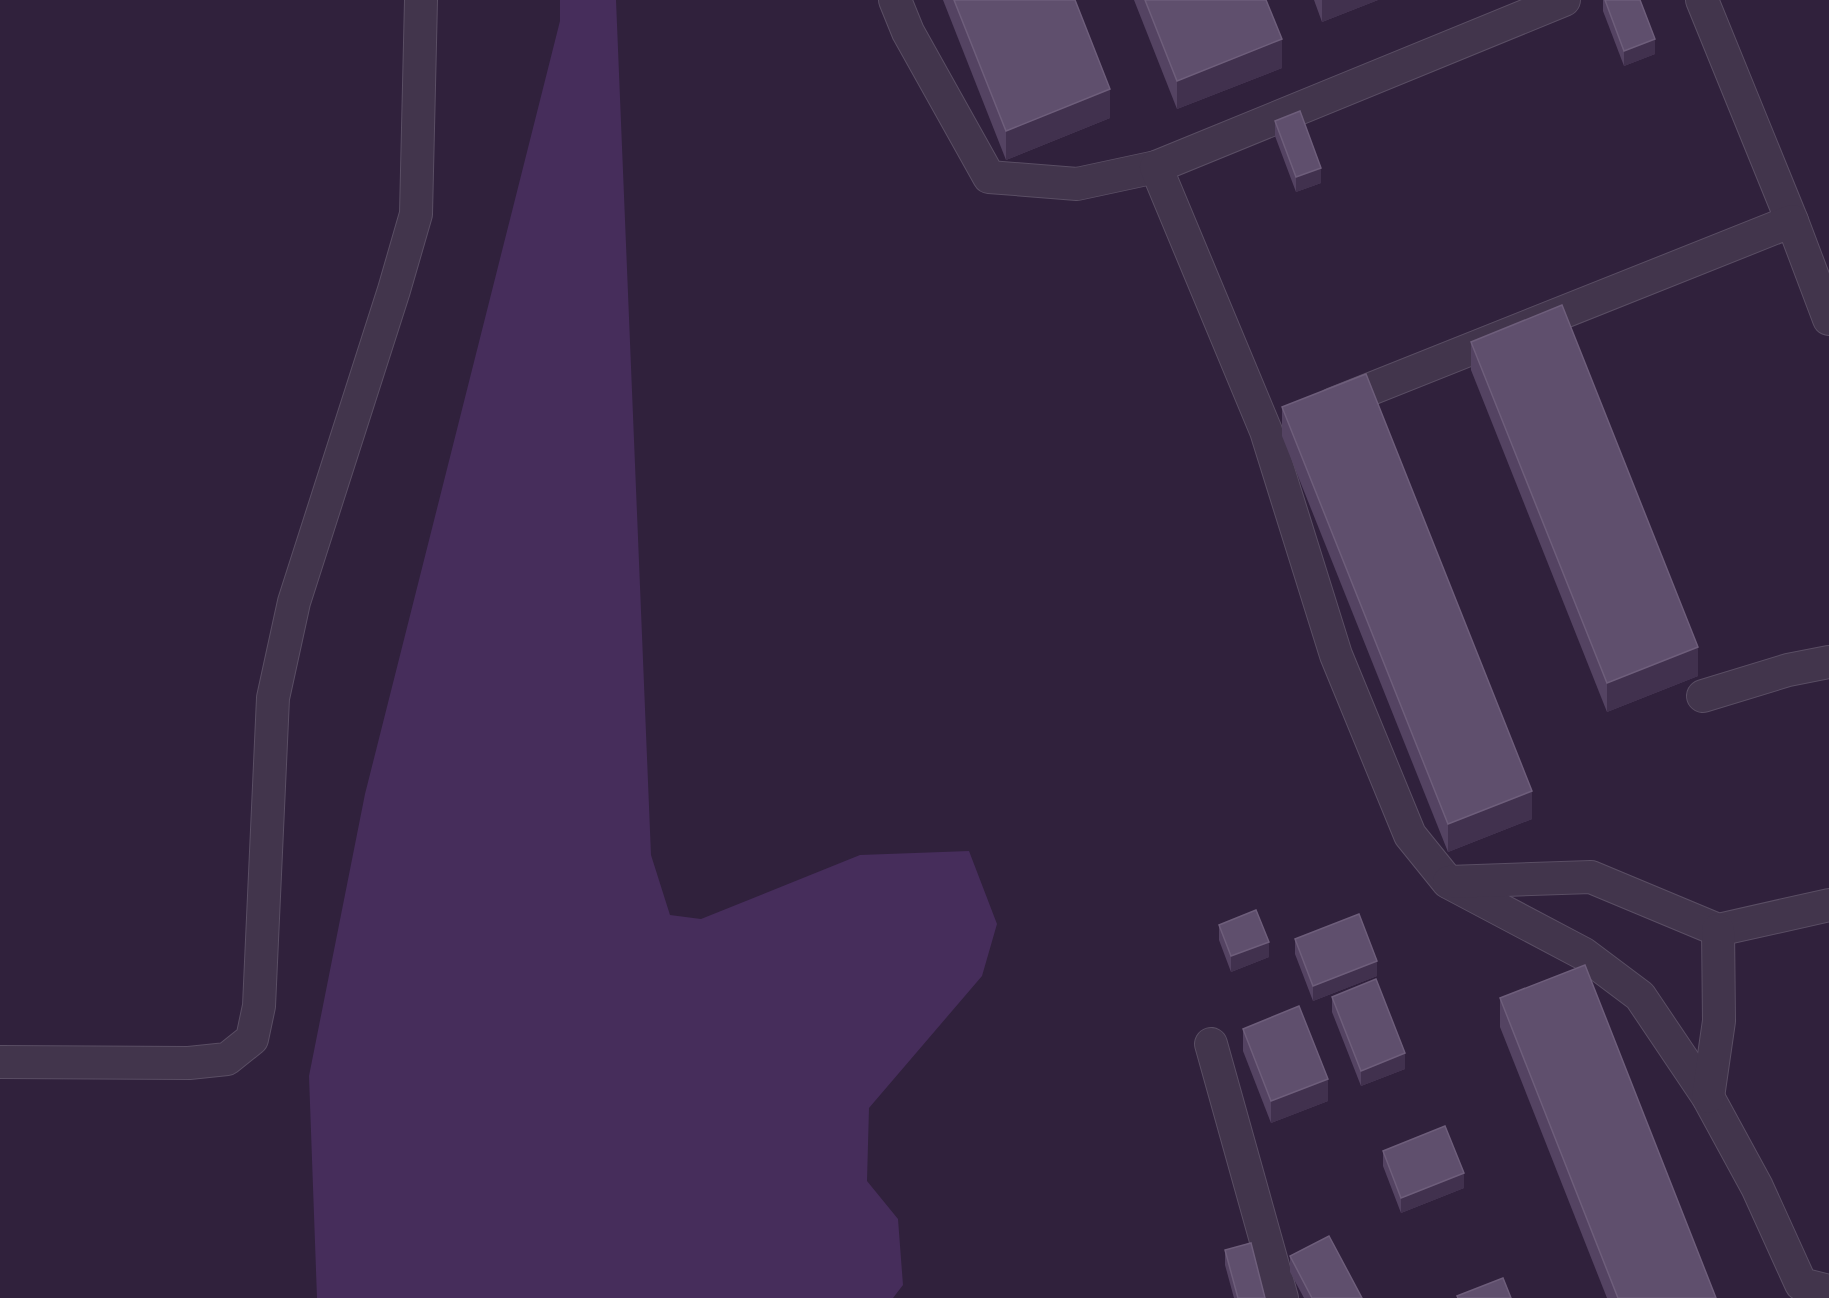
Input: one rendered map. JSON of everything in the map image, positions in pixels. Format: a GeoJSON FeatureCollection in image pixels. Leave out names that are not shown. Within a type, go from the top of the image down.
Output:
{"type":"FeatureCollection","features":[{"type":"Feature","properties":{"kind":"street"},"geometry":{"type":"LineString","coordinates":[[0,1062],[189,1063],[227,1059],[252,1039],[260,1006],[273,698],[294,602],[394,290],[416,214],[421,0]]}},
{"type":"Feature","properties":{"kind":"street"},"geometry":{"type":"LineString","coordinates":[[895,0],[908,32],[989,177],[1077,184],[1156,167],[1564,0]]}},
{"type":"Feature","properties":{"kind":"street"},"geometry":{"type":"LineString","coordinates":[[1702,0],[1792,221],[1829,319]]}},
{"type":"Feature","properties":{"kind":"street"},"geometry":{"type":"LineString","coordinates":[[1156,167],[1288,422],[1336,656],[1410,835],[1448,882],[1584,954],[1640,996],[1708,1097],[1811,1291]]}},
{"type":"Feature","properties":{"kind":"street"},"geometry":{"type":"LineString","coordinates":[[1288,422],[1792,221]]}},
{"type":"Feature","properties":{"kind":"street"},"geometry":{"type":"LineString","coordinates":[[1703,696],[1788,670],[1829,662]]}},
{"type":"Feature","properties":{"kind":"street"},"geometry":{"type":"LineString","coordinates":[[1448,882],[1591,876],[1718,930],[1829,905]]}},
{"type":"Feature","properties":{"kind":"street"},"geometry":{"type":"LineString","coordinates":[[1708,1097],[1719,1021],[1718,930]]}},
{"type":"Feature","properties":{"kind":"street"},"geometry":{"type":"LineString","coordinates":[[1211,1044],[1282,1298]]}},
{"type":"Feature","properties":{"kind":"shaded area"},"geometry":{"type":"Polygon","coordinates":[[[560,0],[616,0],[651,855],[670,915],[701,919],[860,855],[969,851],[997,924],[982,976],[869,1108],[867,1181],[898,1219],[903,1285],[893,1298],[317,1298],[309,1076],[365,794],[560,21],[560,0]]]}},
{"type":"Feature","properties":{"kind":"building"},"geometry":{"type":"Polygon","coordinates":[[[954,0],[1075,0],[1110,89],[1006,131],[954,0]]]}},
{"type":"Feature","properties":{"kind":"building"},"geometry":{"type":"Polygon","coordinates":[[[1145,0],[1266,0],[1282,39],[1177,81],[1145,0]]]}},
{"type":"Feature","properties":{"kind":"building"},"geometry":{"type":"Polygon","coordinates":[[[1605,0],[1640,0],[1655,39],[1624,51],[1605,0]]]}},
{"type":"Feature","properties":{"kind":"building"},"geometry":{"type":"Polygon","coordinates":[[[1300,111],[1321,168],[1296,177],[1275,121],[1300,111]]]}},
{"type":"Feature","properties":{"kind":"building"},"geometry":{"type":"Polygon","coordinates":[[[1562,305],[1698,647],[1607,683],[1471,342],[1562,305]]]}},
{"type":"Feature","properties":{"kind":"building"},"geometry":{"type":"Polygon","coordinates":[[[1366,374],[1532,791],[1448,824],[1282,407],[1366,374]]]}},
{"type":"Feature","properties":{"kind":"building"},"geometry":{"type":"Polygon","coordinates":[[[1256,910],[1269,942],[1231,956],[1219,925],[1256,910]]]}},
{"type":"Feature","properties":{"kind":"building"},"geometry":{"type":"Polygon","coordinates":[[[1359,914],[1377,961],[1313,986],[1295,939],[1359,914]]]}},
{"type":"Feature","properties":{"kind":"building"},"geometry":{"type":"Polygon","coordinates":[[[1585,965],[1716,1298],[1618,1298],[1500,998],[1585,965]]]}},
{"type":"Feature","properties":{"kind":"building"},"geometry":{"type":"Polygon","coordinates":[[[1376,979],[1405,1053],[1361,1071],[1332,997],[1376,979]]]}},
{"type":"Feature","properties":{"kind":"building"},"geometry":{"type":"Polygon","coordinates":[[[1299,1006],[1328,1079],[1271,1101],[1243,1029],[1299,1006]]]}},
{"type":"Feature","properties":{"kind":"building"},"geometry":{"type":"Polygon","coordinates":[[[1445,1126],[1464,1173],[1401,1198],[1383,1151],[1445,1126]]]}},
{"type":"Feature","properties":{"kind":"building"},"geometry":{"type":"Polygon","coordinates":[[[1329,1236],[1362,1298],[1312,1298],[1290,1256],[1329,1236]]]}},
{"type":"Feature","properties":{"kind":"building"},"geometry":{"type":"Polygon","coordinates":[[[1251,1243],[1265,1298],[1238,1298],[1225,1250],[1251,1243]]]}},
{"type":"Feature","properties":{"kind":"building"},"geometry":{"type":"Polygon","coordinates":[[[1503,1278],[1511,1298],[1458,1298],[1457,1296],[1503,1278]]]}}]}
